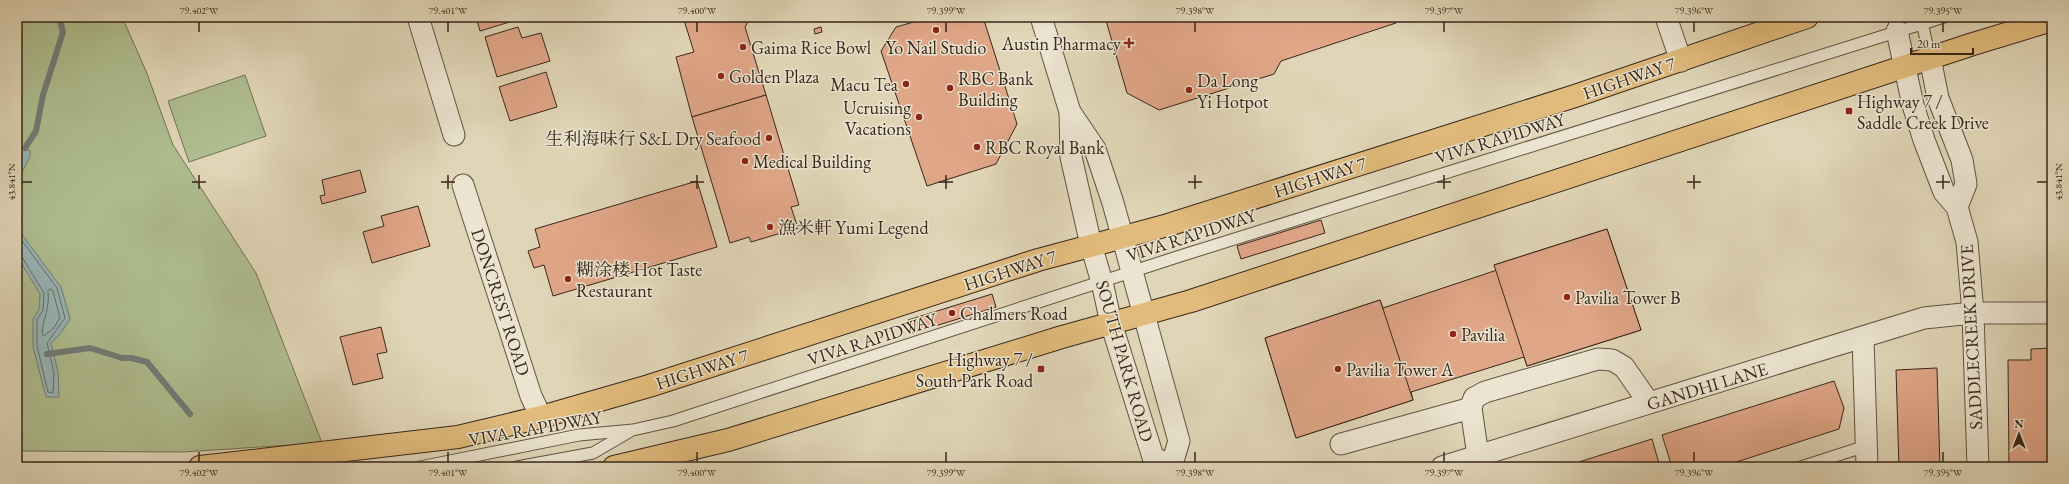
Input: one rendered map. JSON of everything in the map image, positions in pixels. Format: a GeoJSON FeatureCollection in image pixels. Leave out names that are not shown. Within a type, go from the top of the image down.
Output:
{"type":"FeatureCollection","features":[{"type":"Feature","properties":{"kind":"main road","name":"HIGHWAY 7"},"geometry":{"type":"LineString","coordinates":[[200,467],[458,437],[541,417],[649,386],[1091,245],[1168,225],[1574,96],[1807,17]]}},
{"type":"Feature","properties":{"kind":"main road"},"geometry":{"type":"LineString","coordinates":[[614,467],[728,440],[1111,323],[1191,301],[1930,58],[2052,20]]}},
{"type":"Feature","properties":{"kind":"street"},"geometry":{"type":"LineString","coordinates":[[418,17],[454,135]]}},
{"type":"Feature","properties":{"kind":"street"},"geometry":{"type":"LineString","coordinates":[[1041,17],[1070,112],[1071,157],[1091,245]]}},
{"type":"Feature","properties":{"kind":"street"},"geometry":{"type":"LineString","coordinates":[[1666,17],[1681,60]]}},
{"type":"Feature","properties":{"kind":"street","name":"SADDLECREEK DRIVE"},"geometry":{"type":"LineString","coordinates":[[1895,24],[1904,67],[1924,140],[1944,192],[1957,207],[1967,242],[1973,314],[1978,467]]}},
{"type":"Feature","properties":{"kind":"street"},"geometry":{"type":"LineString","coordinates":[[1930,58],[1938,98],[1962,160],[1966,184],[1957,207]]}},
{"type":"Feature","properties":{"kind":"street"},"geometry":{"type":"LineString","coordinates":[[1070,112],[1095,149],[1123,236],[1144,314]]}},
{"type":"Feature","properties":{"kind":"street","name":"DONCREST ROAD"},"geometry":{"type":"LineString","coordinates":[[464,186],[531,396],[541,417]]}},
{"type":"Feature","properties":{"kind":"street","name":"SOUTH PARK ROAD"},"geometry":{"type":"LineString","coordinates":[[1091,245],[1102,282],[1111,323],[1152,457],[1171,466],[1179,441],[1144,314]]}},
{"type":"Feature","properties":{"kind":"street","name":"GANDHI LANE"},"geometry":{"type":"LineString","coordinates":[[1442,467],[1924,318],[1973,314],[2052,313]]}},
{"type":"Feature","properties":{"kind":"street"},"geometry":{"type":"LineString","coordinates":[[1863,337],[1867,467]]}},
{"type":"Feature","properties":{"kind":"street"},"geometry":{"type":"LineString","coordinates":[[1478,456],[1471,408],[1474,398],[1485,392],[1598,359],[1612,360],[1624,367],[1649,403]]}},
{"type":"Feature","properties":{"kind":"street"},"geometry":{"type":"LineString","coordinates":[[1341,444],[1471,408]]}},
{"type":"Feature","properties":{"kind":"lane","name":"VIVA RAPIDWAY"},"geometry":{"type":"LineString","coordinates":[[420,467],[579,435],[633,430],[680,418],[1895,24],[1944,17]]}},
{"type":"Feature","properties":{"kind":"lane"},"geometry":{"type":"LineString","coordinates":[[1922,20],[1930,58]]}},
{"type":"Feature","properties":{"kind":"lane","name":"VIVA RAPIDWAY"},"geometry":{"type":"LineString","coordinates":[[517,467],[593,452],[633,430]]}},
{"type":"Feature","properties":{"kind":"lane"},"geometry":{"type":"LineString","coordinates":[[1801,467],[1866,446]]}},
{"type":"Feature","properties":{"kind":"green space"},"geometry":{"type":"Polygon","coordinates":[[[17,17],[122,17],[146,71],[173,145],[256,273],[322,443],[183,452],[17,451],[17,17]]]}},
{"type":"Feature","properties":{"kind":"green space"},"geometry":{"type":"Polygon","coordinates":[[[245,75],[266,136],[189,162],[168,101],[245,75]]]}},
{"type":"Feature","properties":{"kind":"water"},"geometry":{"type":"Polygon","coordinates":[[[18,145],[30,151],[30,156],[17,182],[18,145]]]}},
{"type":"Feature","properties":{"kind":"water"},"geometry":{"type":"Polygon","coordinates":[[[17,219],[23,236],[61,287],[70,319],[60,334],[51,343],[58,372],[59,397],[46,397],[33,347],[33,319],[39,309],[40,294],[17,256],[17,219]]]}},
{"type":"Feature","properties":{"kind":"building"},"geometry":{"type":"Polygon","coordinates":[[[476,17],[526,17],[480,31],[476,17]]]}},
{"type":"Feature","properties":{"kind":"building","name":"Golden Plaza"},"geometry":{"type":"Polygon","coordinates":[[[683,17],[751,17],[745,27],[766,95],[692,117],[676,57],[694,52],[683,17]]]}},
{"type":"Feature","properties":{"kind":"building","name":"RBC Bank Building"},"geometry":{"type":"Polygon","coordinates":[[[931,17],[983,17],[1017,124],[996,164],[927,186],[881,51],[896,27],[931,17]]]}},
{"type":"Feature","properties":{"kind":"building"},"geometry":{"type":"Polygon","coordinates":[[[1105,17],[1394,17],[1396,23],[1281,61],[1274,74],[1159,110],[1127,93],[1105,17]]]}},
{"type":"Feature","properties":{"kind":"building"},"geometry":{"type":"Polygon","coordinates":[[[518,27],[522,38],[541,33],[550,61],[497,77],[485,37],[518,27]]]}},
{"type":"Feature","properties":{"kind":"building"},"geometry":{"type":"Polygon","coordinates":[[[821,27],[822,32],[815,34],[814,29],[821,27]]]}},
{"type":"Feature","properties":{"kind":"building"},"geometry":{"type":"Polygon","coordinates":[[[546,72],[557,107],[510,121],[499,87],[546,72]]]}},
{"type":"Feature","properties":{"kind":"building","name":"Medical Building"},"geometry":{"type":"Polygon","coordinates":[[[766,95],[799,205],[791,207],[798,228],[751,242],[749,237],[730,243],[692,117],[766,95]]]}},
{"type":"Feature","properties":{"kind":"building"},"geometry":{"type":"Polygon","coordinates":[[[360,170],[366,192],[322,204],[320,196],[325,195],[322,180],[360,170]]]}},
{"type":"Feature","properties":{"kind":"building"},"geometry":{"type":"Polygon","coordinates":[[[697,181],[717,247],[553,296],[544,265],[534,268],[528,251],[540,247],[535,229],[697,181]]]}},
{"type":"Feature","properties":{"kind":"building"},"geometry":{"type":"Polygon","coordinates":[[[418,206],[430,246],[372,263],[363,232],[384,226],[381,216],[418,206]]]}},
{"type":"Feature","properties":{"kind":"building"},"geometry":{"type":"Polygon","coordinates":[[[1321,220],[1325,233],[1241,259],[1237,246],[1321,220]]]}},
{"type":"Feature","properties":{"kind":"building","name":"Pavilia"},"geometry":{"type":"Polygon","coordinates":[[[1607,229],[1641,330],[1527,366],[1524,357],[1411,392],[1413,400],[1296,438],[1265,338],[1380,300],[1383,308],[1497,270],[1494,265],[1607,229]]]}},
{"type":"Feature","properties":{"kind":"building","name":"Pavilia Tower B"},"geometry":{"type":"Polygon","coordinates":[[[1607,229],[1641,330],[1527,366],[1494,265],[1607,229]]]}},
{"type":"Feature","properties":{"kind":"building","name":"Chalmers Road"},"geometry":{"type":"Polygon","coordinates":[[[992,294],[996,307],[913,333],[908,320],[992,294]]]}},
{"type":"Feature","properties":{"kind":"building","name":"Pavilia Tower A"},"geometry":{"type":"Polygon","coordinates":[[[1380,300],[1413,400],[1296,438],[1265,338],[1380,300]]]}},
{"type":"Feature","properties":{"kind":"building"},"geometry":{"type":"Polygon","coordinates":[[[381,327],[387,352],[377,354],[383,378],[353,385],[340,337],[381,327]]]}},
{"type":"Feature","properties":{"kind":"building"},"geometry":{"type":"Polygon","coordinates":[[[2052,348],[2052,467],[2009,467],[2008,360],[2031,360],[2031,349],[2052,348]]]}},
{"type":"Feature","properties":{"kind":"building"},"geometry":{"type":"Polygon","coordinates":[[[1937,368],[1940,467],[1899,467],[1896,370],[1937,368]]]}},
{"type":"Feature","properties":{"kind":"building"},"geometry":{"type":"Polygon","coordinates":[[[1834,381],[1844,408],[1839,429],[1721,467],[1672,467],[1662,435],[1834,381]]]}},
{"type":"Feature","properties":{"kind":"building"},"geometry":{"type":"Polygon","coordinates":[[[1652,439],[1660,467],[1563,467],[1652,439]]]}},
{"type":"Feature","properties":{"kind":"waterway"},"geometry":{"type":"LineString","coordinates":[[25,148],[36,131],[43,95],[63,32],[59,17]]}},
{"type":"Feature","properties":{"kind":"waterway"},"geometry":{"type":"LineString","coordinates":[[47,354],[90,348],[122,358],[131,358],[147,362],[190,414]]}},
{"type":"Feature","properties":{"kind":"place","name":"Yo Nail Studio"},"geometry":{"type":"Point","coordinates":[936,30]}},
{"type":"Feature","properties":{"kind":"place","name":"Austin Pharmacy"},"geometry":{"type":"Point","coordinates":[1129,43]}},
{"type":"Feature","properties":{"kind":"place","name":"Gaima Rice Bowl"},"geometry":{"type":"Point","coordinates":[743,47]}},
{"type":"Feature","properties":{"kind":"place","name":"Golden Plaza"},"geometry":{"type":"Point","coordinates":[721,76]}},
{"type":"Feature","properties":{"kind":"place","name":"Macu Tea"},"geometry":{"type":"Point","coordinates":[906,84]}},
{"type":"Feature","properties":{"kind":"place","name":"RBC Bank Building"},"geometry":{"type":"Point","coordinates":[950,88]}},
{"type":"Feature","properties":{"kind":"place","name":"Da Long Yi Hotpot"},"geometry":{"type":"Point","coordinates":[1189,90]}},
{"type":"Feature","properties":{"kind":"place","name":"Highway 7 / Saddle Creek Drive"},"geometry":{"type":"Point","coordinates":[1849,111]}},
{"type":"Feature","properties":{"kind":"place","name":"Ucruising Vacations"},"geometry":{"type":"Point","coordinates":[919,117]}},
{"type":"Feature","properties":{"kind":"place","name":"生利海味行 S&L Dry Seafood"},"geometry":{"type":"Point","coordinates":[769,138]}},
{"type":"Feature","properties":{"kind":"place","name":"RBC Royal Bank"},"geometry":{"type":"Point","coordinates":[977,147]}},
{"type":"Feature","properties":{"kind":"place","name":"Medical Building"},"geometry":{"type":"Point","coordinates":[745,161]}},
{"type":"Feature","properties":{"kind":"place","name":"漁米軒 Yumi Legend"},"geometry":{"type":"Point","coordinates":[770,227]}},
{"type":"Feature","properties":{"kind":"place","name":"糊涂楼 Hot Taste Restaurant"},"geometry":{"type":"Point","coordinates":[568,279]}},
{"type":"Feature","properties":{"kind":"place","name":"Pavilia Tower B"},"geometry":{"type":"Point","coordinates":[1567,297]}},
{"type":"Feature","properties":{"kind":"place","name":"Chalmers Road"},"geometry":{"type":"Point","coordinates":[952,313]}},
{"type":"Feature","properties":{"kind":"place","name":"Pavilia"},"geometry":{"type":"Point","coordinates":[1453,334]}},
{"type":"Feature","properties":{"kind":"place","name":"Highway 7 / South Park Road"},"geometry":{"type":"Point","coordinates":[1041,369]}},
{"type":"Feature","properties":{"kind":"place","name":"Pavilia Tower A"},"geometry":{"type":"Point","coordinates":[1338,369]}}]}
